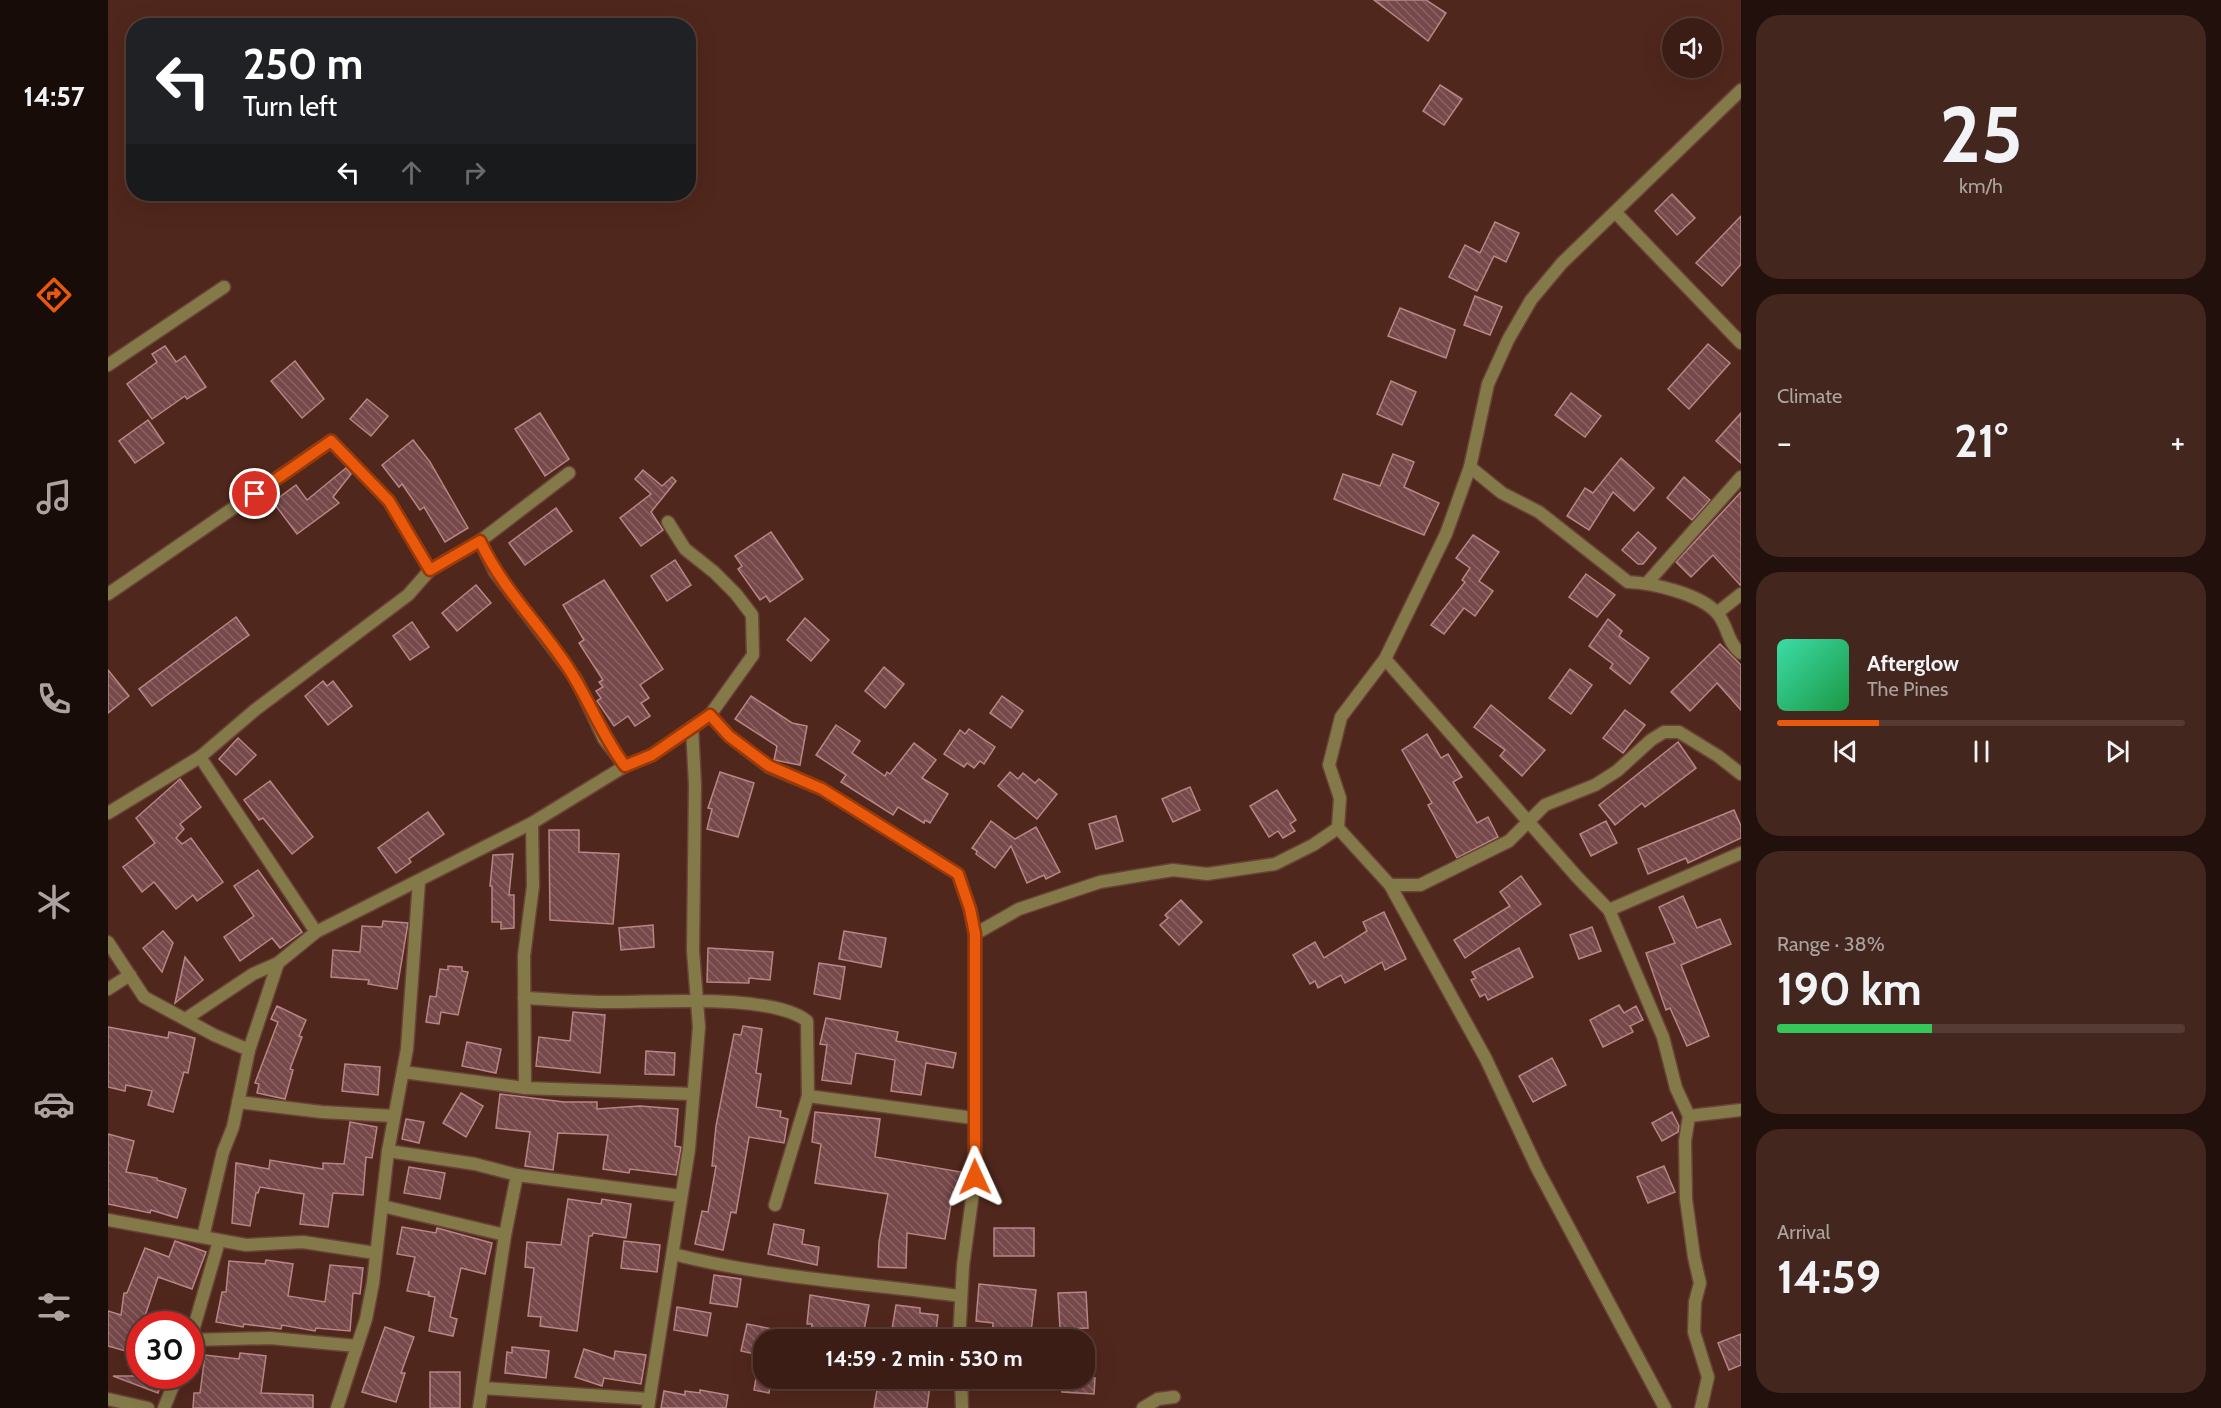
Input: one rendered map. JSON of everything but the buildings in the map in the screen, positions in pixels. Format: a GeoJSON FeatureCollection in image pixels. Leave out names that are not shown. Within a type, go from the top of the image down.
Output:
{"type":"FeatureCollection","features":[{"type":"Feature","properties":{"kind":"street"},"geometry":{"type":"LineString","coordinates":[[1665,1408],[1537,1168],[1486,1059],[1390,885],[1338,828],[1340,798],[1329,765],[1341,717],[1385,658],[1446,534],[1470,467],[1488,384],[1508,340],[1531,300],[1562,263],[1741,90]]}},
{"type":"Feature","properties":{"kind":"street"},"geometry":{"type":"LineString","coordinates":[[1615,212],[1741,343]]}},
{"type":"Feature","properties":{"kind":"street"},"geometry":{"type":"LineString","coordinates":[[108,365],[224,287]]}},
{"type":"Feature","properties":{"kind":"street"},"geometry":{"type":"LineString","coordinates":[[108,594],[331,441],[389,501],[430,570]]}},
{"type":"Feature","properties":{"kind":"street"},"geometry":{"type":"LineString","coordinates":[[1470,467],[1502,493],[1539,512],[1628,582],[1647,583],[1692,597],[1717,613],[1733,647],[1741,653]]}},
{"type":"Feature","properties":{"kind":"street"},"geometry":{"type":"LineString","coordinates":[[108,813],[200,757],[255,710],[408,595],[430,570],[480,541],[569,472]]}},
{"type":"Feature","properties":{"kind":"street"},"geometry":{"type":"LineString","coordinates":[[1647,583],[1741,477]]}},
{"type":"Feature","properties":{"kind":"street"},"geometry":{"type":"LineString","coordinates":[[187,1018],[253,974],[278,963],[316,932],[419,881],[484,845],[532,823],[625,766],[652,755],[710,715],[753,655],[752,615],[736,594],[714,572],[685,549],[668,522]]}},
{"type":"Feature","properties":{"kind":"street"},"geometry":{"type":"LineString","coordinates":[[480,541],[495,572],[576,679],[604,739],[625,766]]}},
{"type":"Feature","properties":{"kind":"street"},"geometry":{"type":"LineString","coordinates":[[1717,613],[1741,594]]}},
{"type":"Feature","properties":{"kind":"street"},"geometry":{"type":"LineString","coordinates":[[1385,658],[1609,910],[1664,1037],[1676,1088],[1689,1116],[1685,1141],[1686,1199],[1700,1283],[1695,1302],[1694,1332],[1708,1377],[1701,1408]]}},
{"type":"Feature","properties":{"kind":"street"},"geometry":{"type":"LineString","coordinates":[[710,715],[729,736],[769,766],[822,789],[958,874],[970,909],[975,934],[973,1118],[975,1177],[960,1296],[959,1329]]}},
{"type":"Feature","properties":{"kind":"street"},"geometry":{"type":"LineString","coordinates":[[482,1388],[648,1403],[681,1196],[699,1027],[693,951],[695,785],[692,728]]}},
{"type":"Feature","properties":{"kind":"street"},"geometry":{"type":"LineString","coordinates":[[1390,885],[1420,885],[1509,841],[1545,805],[1595,785],[1617,771],[1651,740],[1664,732],[1679,732],[1718,756],[1741,774]]}},
{"type":"Feature","properties":{"kind":"street"},"geometry":{"type":"LineString","coordinates":[[200,757],[316,932]]}},
{"type":"Feature","properties":{"kind":"street"},"geometry":{"type":"LineString","coordinates":[[525,1088],[524,956],[533,886],[532,823]]}},
{"type":"Feature","properties":{"kind":"street"},"geometry":{"type":"LineString","coordinates":[[975,934],[1019,909],[1100,882],[1173,870],[1207,874],[1275,864],[1313,845],[1338,828]]}},
{"type":"Feature","properties":{"kind":"street"},"geometry":{"type":"LineString","coordinates":[[1609,910],[1741,853]]}},
{"type":"Feature","properties":{"kind":"street"},"geometry":{"type":"LineString","coordinates":[[337,1408],[366,1319],[388,1152],[403,1072],[419,881]]}},
{"type":"Feature","properties":{"kind":"street"},"geometry":{"type":"LineString","coordinates":[[108,942],[144,997],[187,1018],[214,1035],[249,1050]]}},
{"type":"Feature","properties":{"kind":"street"},"geometry":{"type":"LineString","coordinates":[[202,1237],[238,1102],[249,1050],[278,963]]}},
{"type":"Feature","properties":{"kind":"street"},"geometry":{"type":"LineString","coordinates":[[108,989],[130,975]]}},
{"type":"Feature","properties":{"kind":"street"},"geometry":{"type":"LineString","coordinates":[[524,998],[616,1002],[697,1001],[774,1006],[797,1012],[807,1021],[808,1096],[775,1205]]}},
{"type":"Feature","properties":{"kind":"street"},"geometry":{"type":"LineString","coordinates":[[403,1072],[525,1088],[693,1095]]}},
{"type":"Feature","properties":{"kind":"street"},"geometry":{"type":"LineString","coordinates":[[808,1096],[973,1118]]}},
{"type":"Feature","properties":{"kind":"street"},"geometry":{"type":"LineString","coordinates":[[238,1102],[322,1112],[394,1116]]}},
{"type":"Feature","properties":{"kind":"street"},"geometry":{"type":"LineString","coordinates":[[1689,1116],[1741,1110]]}},
{"type":"Feature","properties":{"kind":"street"},"geometry":{"type":"LineString","coordinates":[[388,1152],[475,1164],[517,1174],[681,1196]]}},
{"type":"Feature","properties":{"kind":"street"},"geometry":{"type":"LineString","coordinates":[[479,1408],[505,1235],[517,1174]]}},
{"type":"Feature","properties":{"kind":"street"},"geometry":{"type":"LineString","coordinates":[[382,1206],[505,1235]]}},
{"type":"Feature","properties":{"kind":"street"},"geometry":{"type":"LineString","coordinates":[[108,1220],[246,1245],[303,1242],[375,1253]]}},
{"type":"Feature","properties":{"kind":"street"},"geometry":{"type":"LineString","coordinates":[[199,1311],[219,1241]]}},
{"type":"Feature","properties":{"kind":"street"},"geometry":{"type":"LineString","coordinates":[[673,1254],[793,1278],[886,1286],[960,1296]]}},
{"type":"Feature","properties":{"kind":"street"},"geometry":{"type":"LineString","coordinates":[[204,1339],[236,1336],[357,1346]]}},
{"type":"Feature","properties":{"kind":"street"},"geometry":{"type":"LineString","coordinates":[[164,1408],[172,1389]]}},
{"type":"Feature","properties":{"kind":"street"},"geometry":{"type":"LineString","coordinates":[[961,1389],[962,1408]]}},
{"type":"Feature","properties":{"kind":"street"},"geometry":{"type":"LineString","coordinates":[[1143,1408],[1158,1399],[1174,1397]]}},
{"type":"Feature","properties":{"kind":"street"},"geometry":{"type":"LineString","coordinates":[[108,1399],[148,1408]]}},
{"type":"Feature","properties":{"kind":"route"},"geometry":{"type":"LineString","coordinates":[[255,494],[331,441],[389,501],[430,570],[480,541],[495,572],[576,679],[604,739],[625,766],[652,755],[710,715],[729,736],[769,766],[822,789],[958,874],[970,909],[975,934],[973,1118],[975,1177]]}}]}
